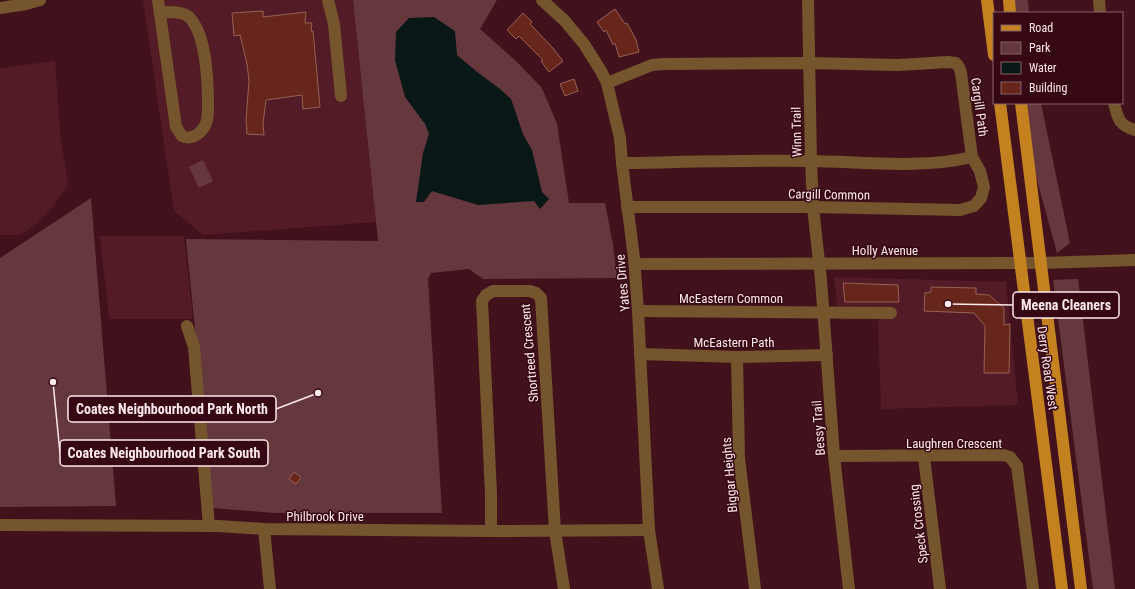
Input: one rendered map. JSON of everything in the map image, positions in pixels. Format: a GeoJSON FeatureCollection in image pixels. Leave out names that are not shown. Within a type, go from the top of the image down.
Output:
{"type":"FeatureCollection","features":[{"type":"Feature","properties":{"kind":"main road"},"geometry":{"type":"LineString","coordinates":[[987,0],[993,47]]}},
{"type":"Feature","properties":{"kind":"main road"},"geometry":{"type":"LineString","coordinates":[[1009,0],[1010,12]]}},
{"type":"Feature","properties":{"kind":"main road","name":"Derry Road West"},"geometry":{"type":"LineString","coordinates":[[1000,104],[1062,589]]}},
{"type":"Feature","properties":{"kind":"main road","name":"Derry Road West"},"geometry":{"type":"LineString","coordinates":[[1021,104],[1081,589]]}},
{"type":"Feature","properties":{"kind":"street"},"geometry":{"type":"LineString","coordinates":[[1,5],[26,4],[40,0]]}},
{"type":"Feature","properties":{"kind":"street"},"geometry":{"type":"LineString","coordinates":[[328,0],[334,24],[341,96]]}},
{"type":"Feature","properties":{"kind":"street","name":"Yates Drive"},"geometry":{"type":"LineString","coordinates":[[542,0],[564,20],[584,44],[601,70],[608,83],[620,138],[635,264],[649,530],[658,589]]}},
{"type":"Feature","properties":{"kind":"street","name":"Winn Trail"},"geometry":{"type":"LineString","coordinates":[[808,0],[810,161],[813,207],[820,264]]}},
{"type":"Feature","properties":{"kind":"street"},"geometry":{"type":"LineString","coordinates":[[1099,0],[1100,12]]}},
{"type":"Feature","properties":{"kind":"street"},"geometry":{"type":"LineString","coordinates":[[159,6],[188,16],[196,26],[202,41],[208,91],[207,120],[204,128],[190,138],[182,136],[176,127],[159,6]]}},
{"type":"Feature","properties":{"kind":"street","name":"Cargill Path"},"geometry":{"type":"LineString","coordinates":[[608,83],[658,64],[809,63],[898,65],[948,62],[956,63],[959,66],[961,73],[972,157]]}},
{"type":"Feature","properties":{"kind":"street"},"geometry":{"type":"LineString","coordinates":[[1114,104],[1118,117],[1122,124],[1135,130]]}},
{"type":"Feature","properties":{"kind":"street"},"geometry":{"type":"LineString","coordinates":[[622,163],[810,161],[908,164],[955,161],[972,157]]}},
{"type":"Feature","properties":{"kind":"street","name":"Cargill Common"},"geometry":{"type":"LineString","coordinates":[[628,207],[813,207],[960,210],[974,206],[981,198],[984,187],[980,171],[972,157]]}},
{"type":"Feature","properties":{"kind":"street","name":"Holly Avenue"},"geometry":{"type":"LineString","coordinates":[[635,264],[1041,264],[1135,260]]}},
{"type":"Feature","properties":{"kind":"street","name":"Bessy Trail"},"geometry":{"type":"LineString","coordinates":[[820,264],[834,456],[849,589]]}},
{"type":"Feature","properties":{"kind":"street","name":"Shortreed Crescent"},"geometry":{"type":"LineString","coordinates":[[491,531],[492,494],[482,301],[486,295],[493,291],[530,291],[536,293],[541,298],[555,531]]}},
{"type":"Feature","properties":{"kind":"street","name":"McEastern Common"},"geometry":{"type":"LineString","coordinates":[[638,312],[891,313]]}},
{"type":"Feature","properties":{"kind":"street"},"geometry":{"type":"LineString","coordinates":[[187,326],[194,347],[209,526]]}},
{"type":"Feature","properties":{"kind":"street","name":"McEastern Path"},"geometry":{"type":"LineString","coordinates":[[640,354],[737,357],[827,355]]}},
{"type":"Feature","properties":{"kind":"street","name":"Biggar Heights"},"geometry":{"type":"LineString","coordinates":[[737,357],[739,458],[755,589]]}},
{"type":"Feature","properties":{"kind":"street","name":"Laughren Crescent"},"geometry":{"type":"LineString","coordinates":[[834,456],[1003,455],[1010,457],[1017,466],[1033,589]]}},
{"type":"Feature","properties":{"kind":"street","name":"Speck Crossing"},"geometry":{"type":"LineString","coordinates":[[924,456],[940,589]]}},
{"type":"Feature","properties":{"kind":"street","name":"Philbrook Drive"},"geometry":{"type":"LineString","coordinates":[[0,525],[209,526],[264,529],[491,531],[649,530]]}},
{"type":"Feature","properties":{"kind":"street"},"geometry":{"type":"LineString","coordinates":[[264,529],[270,589]]}},
{"type":"Feature","properties":{"kind":"street"},"geometry":{"type":"LineString","coordinates":[[555,531],[564,589]]}},
{"type":"Feature","properties":{"kind":"shaded area"},"geometry":{"type":"Polygon","coordinates":[[[143,0],[353,0],[376,222],[203,235],[174,211],[143,0]]]}},
{"type":"Feature","properties":{"kind":"shaded area"},"geometry":{"type":"Polygon","coordinates":[[[55,61],[60,134],[68,185],[52,208],[37,223],[22,234],[0,235],[0,68],[55,61]]]}},
{"type":"Feature","properties":{"kind":"shaded area"},"geometry":{"type":"Polygon","coordinates":[[[100,236],[184,236],[193,319],[109,319],[100,236]]]}},
{"type":"Feature","properties":{"kind":"shaded area"},"geometry":{"type":"Polygon","coordinates":[[[834,277],[1006,282],[1018,405],[881,409],[878,319],[839,320],[834,277]]]}},
{"type":"Feature","properties":{"kind":"green space"},"geometry":{"type":"Polygon","coordinates":[[[353,0],[497,0],[480,29],[517,62],[542,88],[557,124],[569,203],[605,203],[613,245],[617,278],[483,279],[469,269],[431,273],[428,279],[442,513],[274,513],[213,508],[186,239],[378,241],[353,0]]]}},
{"type":"Feature","properties":{"kind":"green space"},"geometry":{"type":"Polygon","coordinates":[[[1004,0],[1028,0],[1029,12],[1005,12],[1004,0]]]}},
{"type":"Feature","properties":{"kind":"green space"},"geometry":{"type":"Polygon","coordinates":[[[1016,104],[1041,104],[1070,243],[1057,253],[1016,104]]]}},
{"type":"Feature","properties":{"kind":"green space"},"geometry":{"type":"Polygon","coordinates":[[[203,160],[213,181],[199,188],[189,167],[203,160]]]}},
{"type":"Feature","properties":{"kind":"green space"},"geometry":{"type":"Polygon","coordinates":[[[91,198],[116,506],[0,507],[0,258],[91,198]]]}},
{"type":"Feature","properties":{"kind":"green space"},"geometry":{"type":"Polygon","coordinates":[[[1078,279],[1115,589],[1093,589],[1053,280],[1078,279]]]}},
{"type":"Feature","properties":{"kind":"water"},"geometry":{"type":"Polygon","coordinates":[[[434,17],[455,31],[457,55],[511,99],[523,134],[532,150],[542,192],[549,199],[540,209],[534,201],[478,205],[432,191],[424,202],[416,202],[423,153],[429,134],[425,124],[405,97],[395,60],[396,32],[409,18],[434,17]]]}},
{"type":"Feature","properties":{"kind":"building"},"geometry":{"type":"Polygon","coordinates":[[[615,9],[625,24],[627,23],[636,40],[639,52],[619,57],[615,43],[613,45],[606,30],[604,32],[597,22],[615,9]]]}},
{"type":"Feature","properties":{"kind":"building"},"geometry":{"type":"Polygon","coordinates":[[[263,11],[263,17],[306,12],[305,23],[312,23],[311,31],[313,31],[320,107],[303,109],[302,95],[266,100],[263,123],[264,135],[247,134],[246,120],[249,81],[247,64],[240,35],[234,36],[232,13],[263,11]]]}},
{"type":"Feature","properties":{"kind":"building"},"geometry":{"type":"Polygon","coordinates":[[[523,13],[532,22],[530,24],[563,61],[549,72],[541,61],[543,60],[519,36],[516,39],[507,30],[523,13]]]}},
{"type":"Feature","properties":{"kind":"building"},"geometry":{"type":"Polygon","coordinates":[[[574,79],[578,91],[565,96],[560,84],[574,79]]]}},
{"type":"Feature","properties":{"kind":"building"},"geometry":{"type":"Polygon","coordinates":[[[843,283],[898,285],[899,302],[845,302],[843,283]]]}},
{"type":"Feature","properties":{"kind":"building"},"geometry":{"type":"Polygon","coordinates":[[[931,287],[976,288],[976,294],[989,295],[1004,308],[1004,325],[1010,324],[1009,373],[984,373],[985,326],[974,313],[924,311],[925,293],[931,292],[931,287]]]}},
{"type":"Feature","properties":{"kind":"building"},"geometry":{"type":"Polygon","coordinates":[[[294,472],[301,477],[296,484],[289,479],[294,472]]]}},
{"type":"Feature","properties":{"kind":"place","name":"Meena Cleaners"},"geometry":{"type":"Point","coordinates":[948,304]}},
{"type":"Feature","properties":{"kind":"place","name":"Coates Neighbourhood Park South"},"geometry":{"type":"Point","coordinates":[53,382]}},
{"type":"Feature","properties":{"kind":"place","name":"Coates Neighbourhood Park North"},"geometry":{"type":"Point","coordinates":[318,393]}}]}
